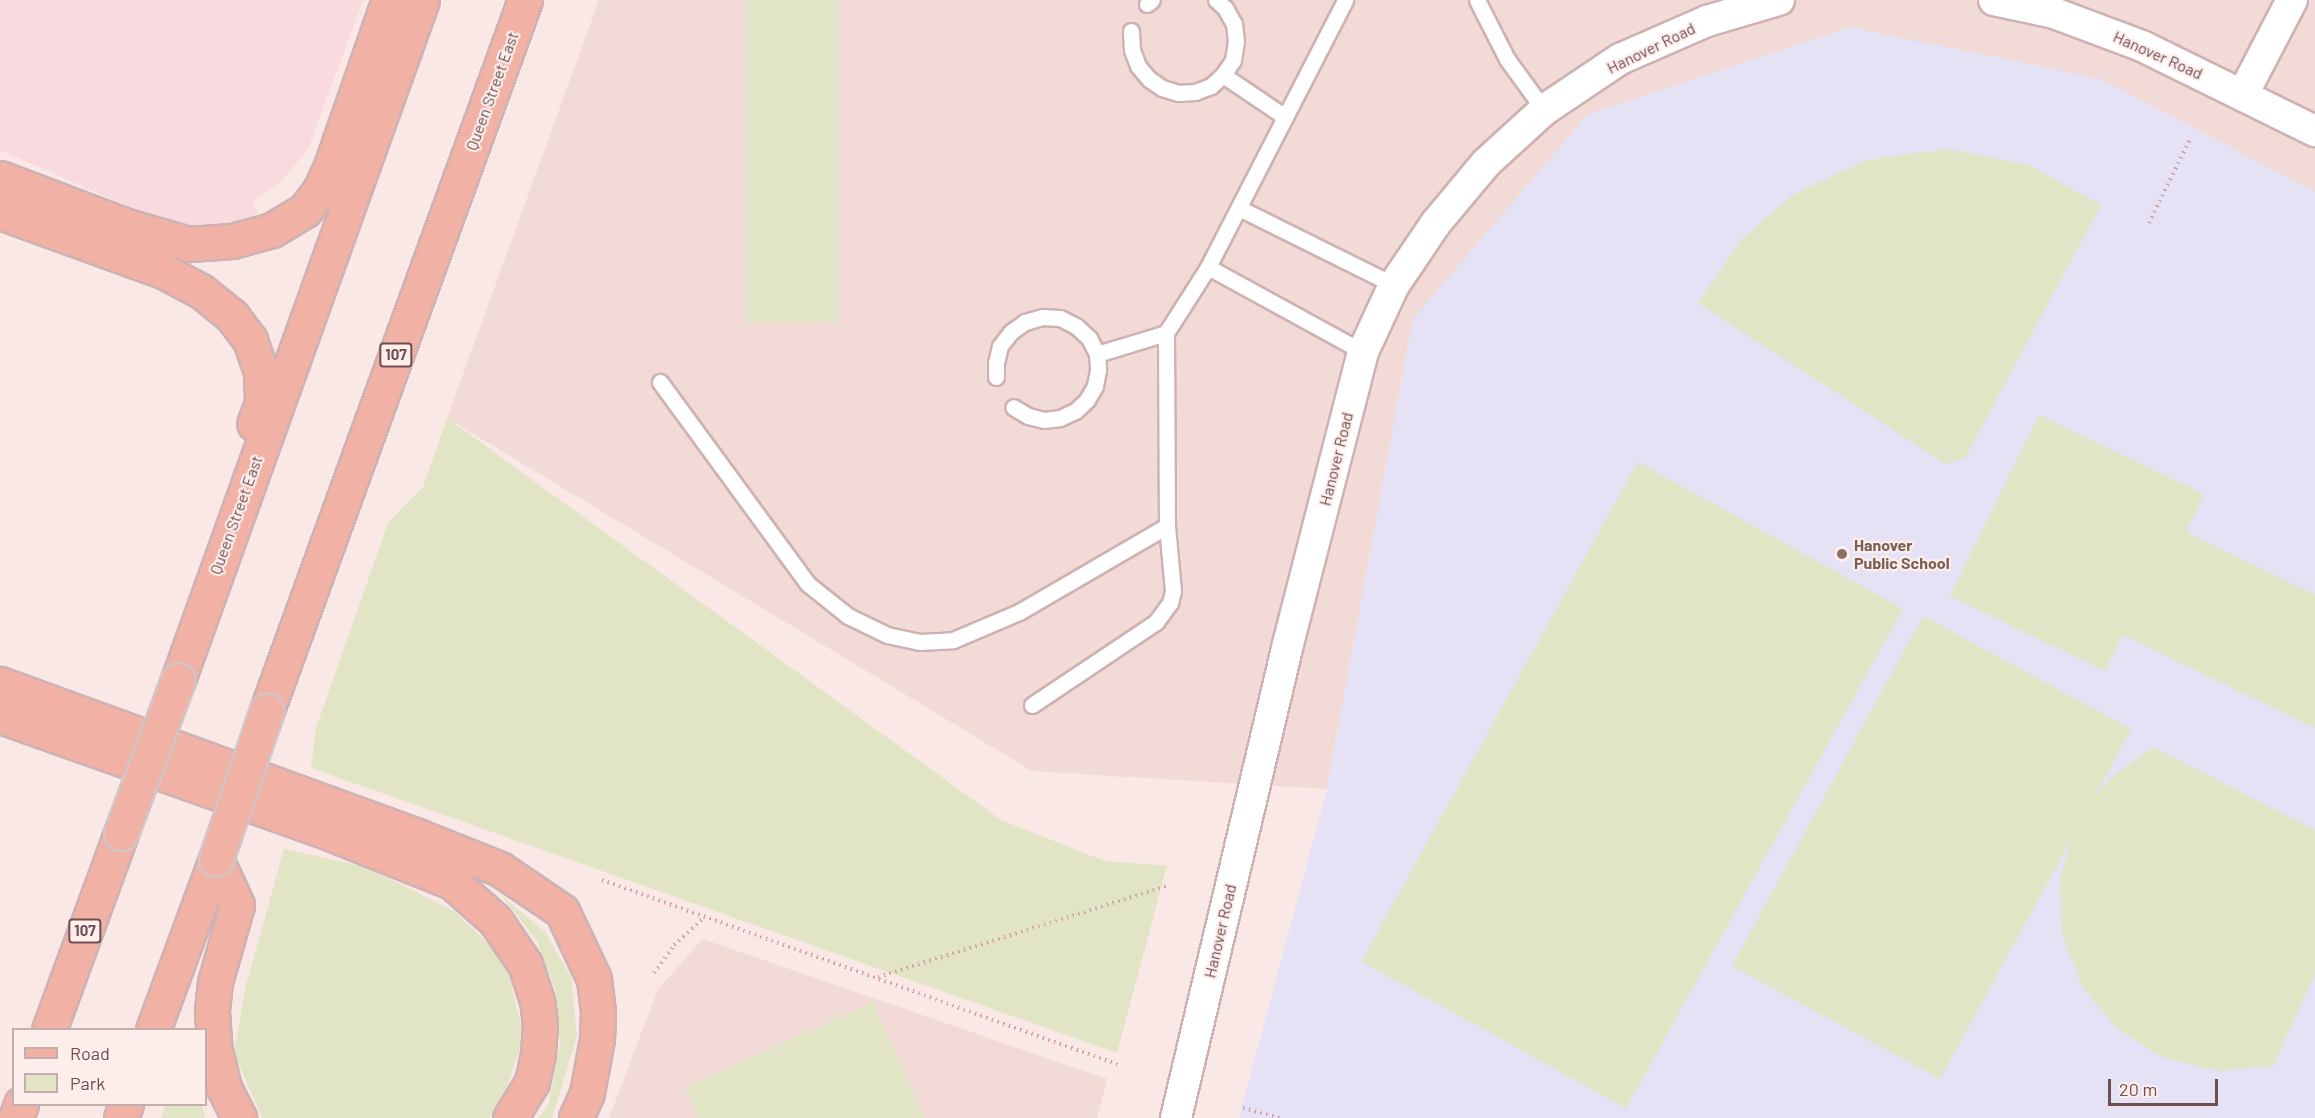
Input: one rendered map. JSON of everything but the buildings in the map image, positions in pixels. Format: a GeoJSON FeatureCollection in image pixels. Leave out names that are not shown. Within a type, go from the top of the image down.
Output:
{"type":"FeatureCollection","features":[{"type":"Feature","properties":{"kind":"main road"},"geometry":{"type":"LineString","coordinates":[[0,178],[128,226],[189,244],[232,241],[272,230],[305,210],[320,190],[330,169],[389,0]]}},
{"type":"Feature","properties":{"kind":"main road","name":"Queen Street East"},"geometry":{"type":"LineString","coordinates":[[49,1028],[178,680],[422,0]]}},
{"type":"Feature","properties":{"kind":"main road","name":"Queen Street East"},"geometry":{"type":"LineString","coordinates":[[153,1028],[525,0]]}},
{"type":"Feature","properties":{"kind":"main road"},"geometry":{"type":"LineString","coordinates":[[0,212],[163,271],[201,291],[217,303],[232,316],[250,340],[261,372],[262,403],[210,555],[210,587]]}},
{"type":"Feature","properties":{"kind":"main road"},"geometry":{"type":"LineString","coordinates":[[0,684],[420,837],[500,869],[562,911],[594,979],[598,1012],[597,1039],[587,1093],[576,1118]]}},
{"type":"Feature","properties":{"kind":"main road"},"geometry":{"type":"LineString","coordinates":[[0,716],[317,828],[452,882],[495,920],[506,935],[525,964],[537,1000],[540,1025],[538,1054],[532,1082],[510,1118]]}},
{"type":"Feature","properties":{"kind":"main road"},"geometry":{"type":"LineString","coordinates":[[216,859],[237,905],[215,982],[212,1012],[215,1051],[224,1088],[239,1118]]}},
{"type":"Feature","properties":{"kind":"street","name":"Hanover Road"},"geometry":{"type":"LineString","coordinates":[[1176,1118],[1287,648],[1363,352],[1394,285],[1436,224],[1486,163],[1544,110],[1620,59],[1707,21],[1777,0]]}},
{"type":"Feature","properties":{"kind":"street","name":"Hanover Road"},"geometry":{"type":"LineString","coordinates":[[1994,0],[2054,13],[2142,46],[2315,131]]}},
{"type":"Feature","properties":{"kind":"street"},"geometry":{"type":"LineString","coordinates":[[2243,94],[2292,0]]}},
{"type":"Feature","properties":{"kind":"lane"},"geometry":{"type":"LineString","coordinates":[[1131,31],[1132,50],[1138,66],[1149,79],[1162,88],[1178,93],[1195,92],[1211,86],[1223,75],[1233,60],[1236,42],[1234,24],[1225,8],[1216,0]]}},
{"type":"Feature","properties":{"kind":"lane"},"geometry":{"type":"LineString","coordinates":[[1032,705],[1156,622],[1170,603],[1173,591],[1167,526],[1166,333],[1208,267],[1345,0]]}},
{"type":"Feature","properties":{"kind":"lane"},"geometry":{"type":"LineString","coordinates":[[1477,0],[1507,59],[1544,110]]}},
{"type":"Feature","properties":{"kind":"lane"},"geometry":{"type":"LineString","coordinates":[[1223,75],[1285,117]]}},
{"type":"Feature","properties":{"kind":"lane"},"geometry":{"type":"LineString","coordinates":[[1239,208],[1394,285]]}},
{"type":"Feature","properties":{"kind":"lane"},"geometry":{"type":"LineString","coordinates":[[1208,267],[1363,352]]}},
{"type":"Feature","properties":{"kind":"lane"},"geometry":{"type":"LineString","coordinates":[[996,378],[996,363],[1000,346],[1011,332],[1025,322],[1042,317],[1060,318],[1076,326],[1089,338],[1096,354],[1098,370],[1095,386],[1087,400],[1075,411],[1060,418],[1044,420],[1028,416],[1013,406]]}},
{"type":"Feature","properties":{"kind":"lane"},"geometry":{"type":"LineString","coordinates":[[1096,354],[1166,333]]}},
{"type":"Feature","properties":{"kind":"lane"},"geometry":{"type":"LineString","coordinates":[[660,382],[808,584],[848,616],[887,635],[920,642],[953,640],[1019,612],[1167,526]]}},
{"type":"Feature","properties":{"kind":"path"},"geometry":{"type":"LineString","coordinates":[[2149,223],[2190,139]]}},
{"type":"Feature","properties":{"kind":"path"},"geometry":{"type":"LineString","coordinates":[[602,880],[1122,1066]]}},
{"type":"Feature","properties":{"kind":"path"},"geometry":{"type":"LineString","coordinates":[[877,977],[1166,886]]}},
{"type":"Feature","properties":{"kind":"path"},"geometry":{"type":"LineString","coordinates":[[654,973],[674,945],[705,916]]}},
{"type":"Feature","properties":{"kind":"path"},"geometry":{"type":"LineString","coordinates":[[1243,1108],[1281,1118]]}},
{"type":"Feature","properties":{"kind":"shaded area"},"geometry":{"type":"Polygon","coordinates":[[[0,0],[363,0],[308,149],[281,182],[253,202],[258,213],[233,223],[208,226],[183,225],[157,219],[0,150],[0,0]]]}},
{"type":"Feature","properties":{"kind":"shaded area"},"geometry":{"type":"Polygon","coordinates":[[[599,0],[2315,0],[2315,192],[2101,79],[1413,319],[1327,789],[1032,771],[447,418],[599,0]]]}},
{"type":"Feature","properties":{"kind":"shaded area","name":"Hanover Public School"},"geometry":{"type":"Polygon","coordinates":[[[1850,27],[2101,79],[2315,192],[2315,1118],[1239,1118],[1327,789],[1413,319],[1588,114],[1850,27]]]}},
{"type":"Feature","properties":{"kind":"shaded area"},"geometry":{"type":"Polygon","coordinates":[[[703,939],[1107,1079],[1097,1118],[609,1118],[658,989],[703,939]]]}},
{"type":"Feature","properties":{"kind":"green space"},"geometry":{"type":"Polygon","coordinates":[[[746,0],[838,0],[838,322],[746,322],[746,0]]]}},
{"type":"Feature","properties":{"kind":"green space"},"geometry":{"type":"Polygon","coordinates":[[[1948,149],[2029,165],[2101,205],[1965,458],[1946,464],[1698,303],[1741,240],[1791,196],[1866,160],[1948,149]]]}},
{"type":"Feature","properties":{"kind":"green space"},"geometry":{"type":"Polygon","coordinates":[[[2039,415],[2204,494],[2186,532],[2315,595],[2315,728],[2123,635],[2105,671],[1950,596],[2039,415]]]}},
{"type":"Feature","properties":{"kind":"green space"},"geometry":{"type":"Polygon","coordinates":[[[447,418],[1001,820],[1105,861],[1167,866],[1117,1053],[311,768],[316,728],[388,523],[423,487],[447,418]]]}},
{"type":"Feature","properties":{"kind":"green space"},"geometry":{"type":"Polygon","coordinates":[[[1638,462],[1903,609],[1626,1108],[1361,961],[1638,462]]]}},
{"type":"Feature","properties":{"kind":"green space"},"geometry":{"type":"Polygon","coordinates":[[[1923,616],[2131,729],[2093,801],[2108,780],[2153,747],[2315,830],[2315,974],[2273,1066],[2218,1071],[2164,1058],[2117,1029],[2082,986],[2062,934],[2060,878],[2071,840],[1940,1079],[1732,966],[1923,616]]]}},
{"type":"Feature","properties":{"kind":"green space"},"geometry":{"type":"Polygon","coordinates":[[[284,849],[366,867],[454,911],[505,960],[524,1037],[500,1107],[489,1118],[262,1118],[234,1053],[245,989],[284,849]]]}},
{"type":"Feature","properties":{"kind":"green space"},"geometry":{"type":"Polygon","coordinates":[[[502,896],[545,932],[571,977],[577,1036],[552,1118],[538,1118],[549,1104],[560,1043],[556,991],[537,941],[502,896]]]}},
{"type":"Feature","properties":{"kind":"green space"},"geometry":{"type":"Polygon","coordinates":[[[873,1002],[925,1118],[698,1118],[685,1088],[873,1002]]]}},
{"type":"Feature","properties":{"kind":"green space"},"geometry":{"type":"Polygon","coordinates":[[[166,1106],[202,1106],[205,1118],[161,1118],[166,1106]]]}},
{"type":"Feature","properties":{"kind":"place","name":"Hanover Public School"},"geometry":{"type":"Point","coordinates":[1842,554]}}]}
